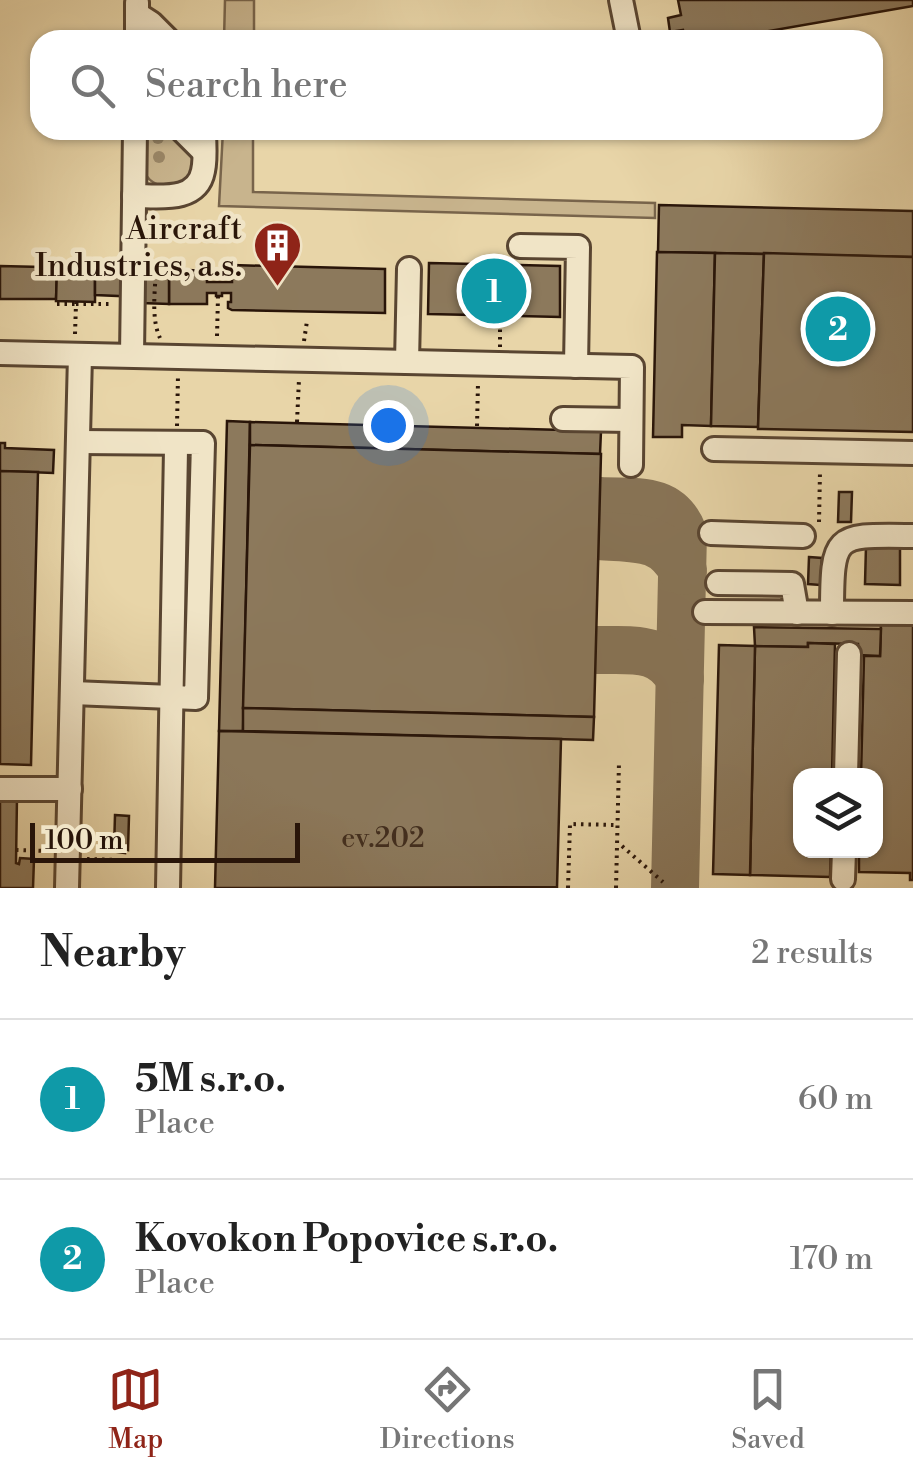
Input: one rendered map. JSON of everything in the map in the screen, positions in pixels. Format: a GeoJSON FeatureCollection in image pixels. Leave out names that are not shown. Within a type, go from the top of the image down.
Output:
{"type":"FeatureCollection","features":[{"type":"Feature","properties":{"kind":"street"},"geometry":{"type":"LineString","coordinates":[[621,0],[626,30]]}},
{"type":"Feature","properties":{"kind":"street"},"geometry":{"type":"LineString","coordinates":[[132,355],[135,140]]}},
{"type":"Feature","properties":{"kind":"street"},"geometry":{"type":"LineString","coordinates":[[134,196],[175,196],[190,190],[203,173],[200,140]]}},
{"type":"Feature","properties":{"kind":"street"},"geometry":{"type":"LineString","coordinates":[[520,246],[578,247],[576,366]]}},
{"type":"Feature","properties":{"kind":"street"},"geometry":{"type":"LineString","coordinates":[[407,362],[409,269]]}},
{"type":"Feature","properties":{"kind":"street"},"geometry":{"type":"LineString","coordinates":[[67,888],[78,349]]}},
{"type":"Feature","properties":{"kind":"street"},"geometry":{"type":"LineString","coordinates":[[0,352],[78,349],[132,355],[632,367],[631,465]]}},
{"type":"Feature","properties":{"kind":"street"},"geometry":{"type":"LineString","coordinates":[[562,419],[632,420]]}},
{"type":"Feature","properties":{"kind":"street"},"geometry":{"type":"LineString","coordinates":[[72,693],[196,698],[203,443],[176,446],[79,442]]}},
{"type":"Feature","properties":{"kind":"street"},"geometry":{"type":"LineString","coordinates":[[714,448],[913,452]]}},
{"type":"Feature","properties":{"kind":"street"},"geometry":{"type":"LineString","coordinates":[[711,533],[811,531]]}},
{"type":"Feature","properties":{"kind":"street"},"geometry":{"type":"LineString","coordinates":[[832,613],[832,567],[840,546],[856,536],[913,536]]}},
{"type":"Feature","properties":{"kind":"street"},"geometry":{"type":"LineString","coordinates":[[718,582],[792,584],[797,613]]}},
{"type":"Feature","properties":{"kind":"street"},"geometry":{"type":"LineString","coordinates":[[705,612],[913,613]]}},
{"type":"Feature","properties":{"kind":"street"},"geometry":{"type":"LineString","coordinates":[[846,768],[848,654]]}},
{"type":"Feature","properties":{"kind":"street"},"geometry":{"type":"LineString","coordinates":[[168,888],[171,696]]}},
{"type":"Feature","properties":{"kind":"street"},"geometry":{"type":"LineString","coordinates":[[0,788],[70,790]]}},
{"type":"Feature","properties":{"kind":"street"},"geometry":{"type":"LineString","coordinates":[[843,880],[844,858]]}},
{"type":"Feature","properties":{"kind":"path"},"geometry":{"type":"LineString","coordinates":[[112,295],[112,318]]}},
{"type":"Feature","properties":{"kind":"path"},"geometry":{"type":"LineString","coordinates":[[217,345],[218,296]]}},
{"type":"Feature","properties":{"kind":"path"},"geometry":{"type":"LineString","coordinates":[[57,304],[112,304]]}},
{"type":"Feature","properties":{"kind":"path"},"geometry":{"type":"LineString","coordinates":[[76,304],[78,349]]}},
{"type":"Feature","properties":{"kind":"path"},"geometry":{"type":"LineString","coordinates":[[477,426],[478,375],[499,354],[500,317]]}},
{"type":"Feature","properties":{"kind":"path"},"geometry":{"type":"LineString","coordinates":[[172,356],[178,366],[176,446]]}},
{"type":"Feature","properties":{"kind":"path"},"geometry":{"type":"LineString","coordinates":[[811,531],[820,472]]}},
{"type":"Feature","properties":{"kind":"path"},"geometry":{"type":"LineString","coordinates":[[616,888],[619,762]]}},
{"type":"Feature","properties":{"kind":"path"},"geometry":{"type":"LineString","coordinates":[[568,888],[570,824],[618,826]]}},
{"type":"Feature","properties":{"kind":"path"},"geometry":{"type":"LineString","coordinates":[[622,846],[663,882]]}},
{"type":"Feature","properties":{"kind":"path"},"geometry":{"type":"LineString","coordinates":[[16,850],[168,862]]}},
{"type":"Feature","properties":{"kind":"shaded area"},"geometry":{"type":"Polygon","coordinates":[[[225,0],[254,0],[254,30],[224,30],[225,0]]]}},
{"type":"Feature","properties":{"kind":"shaded area"},"geometry":{"type":"Polygon","coordinates":[[[144,140],[182,140],[195,157],[193,175],[173,188],[152,182],[143,161],[144,140]]]}},
{"type":"Feature","properties":{"kind":"shaded area"},"geometry":{"type":"Polygon","coordinates":[[[222,140],[253,140],[253,192],[655,203],[655,218],[219,206],[222,140]]]}},
{"type":"Feature","properties":{"kind":"building"},"geometry":{"type":"Polygon","coordinates":[[[678,0],[913,0],[913,6],[775,30],[670,30],[668,18],[681,15],[678,0]]]}},
{"type":"Feature","properties":{"kind":"building"},"geometry":{"type":"Polygon","coordinates":[[[659,205],[913,211],[913,257],[658,252],[659,205]]]}},
{"type":"Feature","properties":{"kind":"building"},"geometry":{"type":"Polygon","coordinates":[[[657,252],[715,253],[711,426],[682,425],[682,437],[653,437],[657,252]]]}},
{"type":"Feature","properties":{"kind":"building"},"geometry":{"type":"Polygon","coordinates":[[[715,253],[764,254],[758,427],[711,426],[715,253]]]}},
{"type":"Feature","properties":{"kind":"building"},"geometry":{"type":"Polygon","coordinates":[[[764,253],[913,257],[913,432],[758,429],[764,253]]]}},
{"type":"Feature","properties":{"kind":"building"},"geometry":{"type":"Polygon","coordinates":[[[429,263],[560,266],[560,317],[428,314],[429,263]]]}},
{"type":"Feature","properties":{"kind":"building","name":"Aircraft Industries, a.s."},"geometry":{"type":"Polygon","coordinates":[[[232,265],[385,269],[385,313],[232,310],[228,308],[231,293],[207,293],[207,304],[169,304],[169,269],[207,271],[207,282],[232,282],[232,265]]]}},
{"type":"Feature","properties":{"kind":"building"},"geometry":{"type":"Polygon","coordinates":[[[0,266],[42,267],[42,273],[57,273],[56,299],[0,299],[0,266]]]}},
{"type":"Feature","properties":{"kind":"building"},"geometry":{"type":"Polygon","coordinates":[[[57,267],[95,268],[95,302],[56,301],[57,267]]]}},
{"type":"Feature","properties":{"kind":"building"},"geometry":{"type":"Polygon","coordinates":[[[142,269],[169,269],[169,304],[141,303],[141,297],[95,295],[95,275],[142,275],[142,269]]]}},
{"type":"Feature","properties":{"kind":"building"},"geometry":{"type":"Polygon","coordinates":[[[227,421],[250,422],[243,731],[219,731],[227,421]]]}},
{"type":"Feature","properties":{"kind":"building"},"geometry":{"type":"Polygon","coordinates":[[[250,422],[601,431],[600,454],[250,445],[250,422]]]}},
{"type":"Feature","properties":{"kind":"building"},"geometry":{"type":"Polygon","coordinates":[[[0,443],[5,443],[5,448],[54,450],[53,473],[0,471],[0,443]]]}},
{"type":"Feature","properties":{"kind":"building"},"geometry":{"type":"Polygon","coordinates":[[[250,445],[601,454],[594,717],[243,708],[250,445]]]}},
{"type":"Feature","properties":{"kind":"building"},"geometry":{"type":"Polygon","coordinates":[[[0,471],[38,472],[31,765],[0,764],[0,471]]]}},
{"type":"Feature","properties":{"kind":"building"},"geometry":{"type":"Polygon","coordinates":[[[839,492],[852,492],[851,522],[838,522],[839,492]]]}},
{"type":"Feature","properties":{"kind":"building"},"geometry":{"type":"Polygon","coordinates":[[[866,546],[900,546],[900,585],[865,584],[866,546]]]}},
{"type":"Feature","properties":{"kind":"building"},"geometry":{"type":"Polygon","coordinates":[[[809,557],[822,558],[820,585],[808,584],[809,557]]]}},
{"type":"Feature","properties":{"kind":"building"},"geometry":{"type":"Polygon","coordinates":[[[881,621],[913,622],[913,880],[910,873],[859,872],[859,858],[883,858],[883,768],[861,768],[864,656],[880,656],[881,621]]]}},
{"type":"Feature","properties":{"kind":"building"},"geometry":{"type":"Polygon","coordinates":[[[754,627],[881,629],[880,656],[858,655],[858,644],[755,646],[754,627]]]}},
{"type":"Feature","properties":{"kind":"building"},"geometry":{"type":"Polygon","coordinates":[[[808,643],[835,644],[832,768],[793,768],[793,858],[831,858],[830,877],[750,875],[755,646],[808,647],[808,643]]]}},
{"type":"Feature","properties":{"kind":"building"},"geometry":{"type":"Polygon","coordinates":[[[719,645],[755,646],[750,875],[713,874],[719,645]]]}},
{"type":"Feature","properties":{"kind":"building"},"geometry":{"type":"Polygon","coordinates":[[[243,708],[594,717],[593,740],[243,731],[243,708]]]}},
{"type":"Feature","properties":{"kind":"building"},"geometry":{"type":"Polygon","coordinates":[[[219,731],[561,739],[557,887],[215,888],[219,731]]]}},
{"type":"Feature","properties":{"kind":"building"},"geometry":{"type":"Polygon","coordinates":[[[0,797],[17,797],[16,863],[20,858],[34,859],[33,888],[0,888],[0,797]]]}},
{"type":"Feature","properties":{"kind":"building"},"geometry":{"type":"Polygon","coordinates":[[[115,815],[129,816],[125,853],[114,849],[115,815]]]}},
{"type":"Feature","properties":{"kind":"taxiway"},"geometry":{"type":"LineString","coordinates":[[600,501],[659,507],[677,521],[683,533],[675,888]]}},
{"type":"Feature","properties":{"kind":"taxiway"},"geometry":{"type":"LineString","coordinates":[[599,536],[657,544],[667,550],[683,571]]}},
{"type":"Feature","properties":{"kind":"taxiway"},"geometry":{"type":"LineString","coordinates":[[596,650],[633,650],[654,655],[664,660],[680,679]]}},
{"type":"Feature","properties":{"kind":"place","name":"Aircraft Industries, a.s."},"geometry":{"type":"Point","coordinates":[277,288]}},
{"type":"Feature","properties":{"kind":"place","name":"5M s.r.o."},"geometry":{"type":"Point","coordinates":[494,291]}},
{"type":"Feature","properties":{"kind":"place","name":"Kovokon Popovice s.r.o."},"geometry":{"type":"Point","coordinates":[838,329]}}]}
